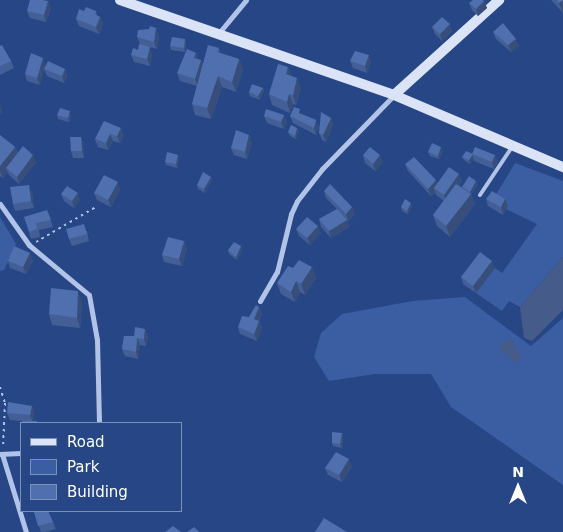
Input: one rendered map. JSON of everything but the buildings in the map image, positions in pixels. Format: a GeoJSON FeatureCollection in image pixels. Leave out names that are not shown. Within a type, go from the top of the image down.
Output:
{"type":"FeatureCollection","features":[{"type":"Feature","properties":{"kind":"street"},"geometry":{"type":"LineString","coordinates":[[120,0],[394,95],[563,168]]}},
{"type":"Feature","properties":{"kind":"street"},"geometry":{"type":"LineString","coordinates":[[218,34],[246,0]]}},
{"type":"Feature","properties":{"kind":"street"},"geometry":{"type":"LineString","coordinates":[[260,301],[277,272],[291,214],[297,201],[322,168],[394,95],[499,0]]}},
{"type":"Feature","properties":{"kind":"street"},"geometry":{"type":"LineString","coordinates":[[0,204],[29,245],[89,295],[97,340],[99,422]]}},
{"type":"Feature","properties":{"kind":"street"},"geometry":{"type":"LineString","coordinates":[[20,453],[1,454],[26,532]]}},
{"type":"Feature","properties":{"kind":"lane"},"geometry":{"type":"LineString","coordinates":[[480,195],[512,147]]}},
{"type":"Feature","properties":{"kind":"path"},"geometry":{"type":"LineString","coordinates":[[29,245],[96,207]]}},
{"type":"Feature","properties":{"kind":"path"},"geometry":{"type":"LineString","coordinates":[[0,387],[5,403],[1,454]]}},
{"type":"Feature","properties":{"kind":"green space"},"geometry":{"type":"Polygon","coordinates":[[[515,163],[563,181],[563,257],[520,307],[509,301],[502,311],[476,293],[495,268],[502,273],[537,224],[506,209],[507,206],[494,198],[515,163]]]}},
{"type":"Feature","properties":{"kind":"green space"},"geometry":{"type":"Polygon","coordinates":[[[0,217],[16,244],[4,270],[0,271],[0,217]]]}},
{"type":"Feature","properties":{"kind":"green space"},"geometry":{"type":"Polygon","coordinates":[[[465,297],[531,346],[563,318],[563,485],[451,407],[431,374],[375,374],[329,381],[314,357],[321,333],[342,314],[413,301],[465,297]]]}},
{"type":"Feature","properties":{"kind":"shaded area"},"geometry":{"type":"Polygon","coordinates":[[[563,257],[563,310],[532,341],[524,338],[520,307],[563,257]]]}},
{"type":"Feature","properties":{"kind":"shaded area"},"geometry":{"type":"Polygon","coordinates":[[[510,337],[522,357],[515,363],[499,347],[510,337]]]}}]}
